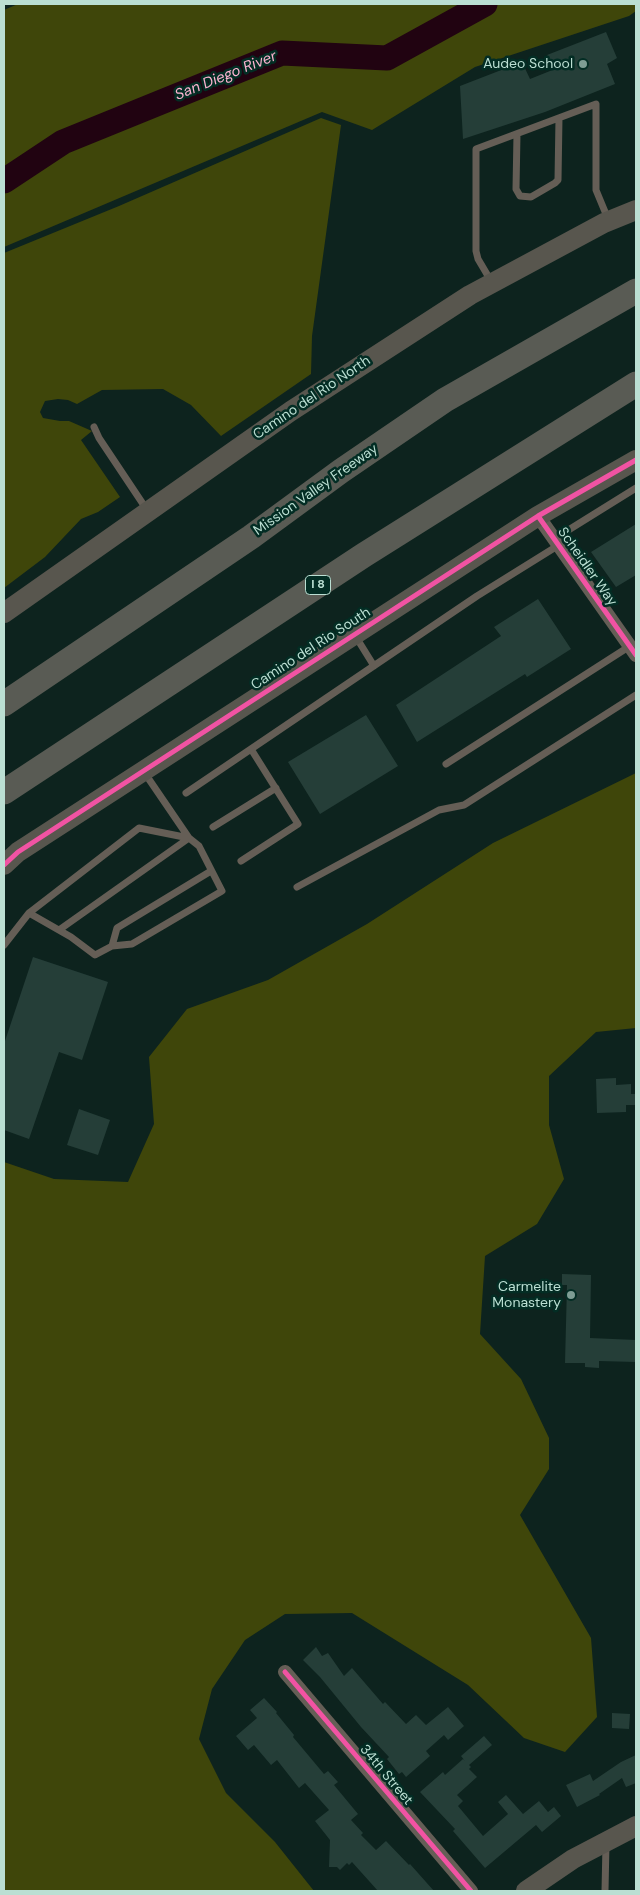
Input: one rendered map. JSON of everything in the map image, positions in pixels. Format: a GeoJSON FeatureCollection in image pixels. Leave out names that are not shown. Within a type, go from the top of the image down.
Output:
{"type":"FeatureCollection","features":[{"type":"Feature","properties":{"kind":"highway","name":"Mission Valley Freeway"},"geometry":{"type":"LineString","coordinates":[[4,704],[251,536],[341,471],[445,400],[636,291]]}},
{"type":"Feature","properties":{"kind":"highway","name":"I 8"},"geometry":{"type":"LineString","coordinates":[[4,792],[364,555],[636,384]]}},
{"type":"Feature","properties":{"kind":"street","name":"Camino del Rio North"},"geometry":{"type":"LineString","coordinates":[[4,613],[291,411],[462,301],[609,221],[636,210]]}},
{"type":"Feature","properties":{"kind":"street","name":"Camino del Rio South"},"geometry":{"type":"LineString","coordinates":[[4,865],[18,852],[538,516],[636,460]]}},
{"type":"Feature","properties":{"kind":"street","name":"Scheidler Way"},"geometry":{"type":"LineString","coordinates":[[538,516],[633,651]]}},
{"type":"Feature","properties":{"kind":"street","name":"34th Street"},"geometry":{"type":"LineString","coordinates":[[285,1672],[471,1891]]}},
{"type":"Feature","properties":{"kind":"street"},"geometry":{"type":"LineString","coordinates":[[526,1891],[573,1859],[636,1826]]}},
{"type":"Feature","properties":{"kind":"lane"},"geometry":{"type":"LineString","coordinates":[[493,283],[478,259],[476,251],[476,149],[596,104],[596,190],[609,221]]}},
{"type":"Feature","properties":{"kind":"lane"},"geometry":{"type":"LineString","coordinates":[[517,134],[516,189],[520,196],[531,197],[558,180],[559,118]]}},
{"type":"Feature","properties":{"kind":"lane"},"geometry":{"type":"LineString","coordinates":[[94,427],[149,512]]}},
{"type":"Feature","properties":{"kind":"lane"},"geometry":{"type":"LineString","coordinates":[[186,793],[636,488]]}},
{"type":"Feature","properties":{"kind":"lane"},"geometry":{"type":"LineString","coordinates":[[354,634],[374,666]]}},
{"type":"Feature","properties":{"kind":"lane"},"geometry":{"type":"LineString","coordinates":[[446,764],[633,651]]}},
{"type":"Feature","properties":{"kind":"lane"},"geometry":{"type":"LineString","coordinates":[[297,887],[439,810],[464,805],[636,695]]}},
{"type":"Feature","properties":{"kind":"lane"},"geometry":{"type":"LineString","coordinates":[[241,861],[298,824],[251,750]]}},
{"type":"Feature","properties":{"kind":"lane"},"geometry":{"type":"LineString","coordinates":[[29,913],[59,930],[95,955],[112,946],[132,944],[222,891],[199,846],[189,838],[143,771]]}},
{"type":"Feature","properties":{"kind":"lane"},"geometry":{"type":"LineString","coordinates":[[213,827],[276,788]]}},
{"type":"Feature","properties":{"kind":"lane"},"geometry":{"type":"LineString","coordinates":[[4,945],[29,913],[139,828],[189,838]]}},
{"type":"Feature","properties":{"kind":"lane"},"geometry":{"type":"LineString","coordinates":[[59,930],[189,838]]}},
{"type":"Feature","properties":{"kind":"lane"},"geometry":{"type":"LineString","coordinates":[[112,946],[117,928],[212,871]]}},
{"type":"Feature","properties":{"kind":"lane"},"geometry":{"type":"LineString","coordinates":[[605,1891],[606,1841]]}},
{"type":"Feature","properties":{"kind":"green space"},"geometry":{"type":"Polygon","coordinates":[[[18,4],[636,4],[636,11],[629,16],[475,67],[372,130],[322,112],[4,247],[4,10],[18,4]]]}},
{"type":"Feature","properties":{"kind":"green space"},"geometry":{"type":"Polygon","coordinates":[[[321,118],[341,125],[312,336],[311,374],[221,436],[191,405],[163,389],[102,390],[77,404],[68,400],[58,399],[45,401],[40,412],[43,418],[69,421],[92,431],[81,440],[120,497],[98,512],[81,519],[45,557],[4,588],[4,253],[119,206],[321,118]]]}},
{"type":"Feature","properties":{"kind":"green space"},"geometry":{"type":"Polygon","coordinates":[[[636,773],[636,1028],[596,1032],[549,1076],[549,1125],[564,1179],[537,1224],[485,1256],[480,1334],[521,1379],[549,1438],[549,1469],[520,1515],[591,1638],[597,1717],[565,1752],[524,1738],[468,1685],[352,1613],[285,1614],[245,1640],[212,1689],[199,1739],[226,1793],[275,1842],[314,1891],[4,1891],[4,1162],[54,1179],[128,1182],[154,1124],[149,1057],[187,1009],[268,980],[367,924],[493,843],[636,773]]]}},
{"type":"Feature","properties":{"kind":"building"},"geometry":{"type":"Polygon","coordinates":[[[606,32],[617,58],[607,64],[615,84],[545,112],[463,139],[460,86],[522,62],[530,79],[555,69],[547,55],[606,32]]]}},
{"type":"Feature","properties":{"kind":"building"},"geometry":{"type":"Polygon","coordinates":[[[636,524],[636,575],[616,587],[591,552],[636,524]]]}},
{"type":"Feature","properties":{"kind":"building"},"geometry":{"type":"Polygon","coordinates":[[[538,599],[571,649],[527,677],[525,674],[417,742],[396,705],[501,636],[494,627],[538,599]]]}},
{"type":"Feature","properties":{"kind":"building"},"geometry":{"type":"Polygon","coordinates":[[[366,715],[398,766],[320,814],[288,762],[366,715]]]}},
{"type":"Feature","properties":{"kind":"building"},"geometry":{"type":"Polygon","coordinates":[[[33,957],[108,982],[82,1060],[59,1052],[29,1139],[4,1130],[4,1044],[33,957]]]}},
{"type":"Feature","properties":{"kind":"building"},"geometry":{"type":"Polygon","coordinates":[[[616,1078],[616,1085],[631,1084],[631,1094],[636,1094],[636,1105],[626,1105],[626,1112],[597,1113],[596,1079],[616,1078]]]}},
{"type":"Feature","properties":{"kind":"building"},"geometry":{"type":"Polygon","coordinates":[[[79,1109],[110,1120],[98,1155],[67,1145],[79,1109]]]}},
{"type":"Feature","properties":{"kind":"building"},"geometry":{"type":"Polygon","coordinates":[[[562,1274],[591,1275],[590,1338],[636,1340],[636,1362],[599,1361],[599,1368],[585,1367],[585,1363],[565,1363],[567,1285],[562,1285],[562,1274]]]}},
{"type":"Feature","properties":{"kind":"building"},"geometry":{"type":"Polygon","coordinates":[[[316,1647],[322,1656],[328,1653],[344,1676],[352,1668],[383,1704],[385,1702],[406,1724],[416,1715],[426,1725],[448,1707],[464,1726],[448,1740],[444,1735],[426,1751],[430,1756],[406,1777],[402,1772],[399,1774],[387,1759],[389,1757],[303,1660],[316,1647]]]}},
{"type":"Feature","properties":{"kind":"building"},"geometry":{"type":"Polygon","coordinates":[[[264,1698],[277,1712],[294,1735],[293,1737],[324,1774],[328,1771],[338,1782],[334,1785],[358,1814],[351,1820],[363,1833],[361,1835],[376,1850],[386,1841],[434,1891],[378,1891],[352,1862],[349,1865],[347,1863],[340,1870],[337,1867],[329,1867],[330,1840],[315,1821],[329,1810],[305,1783],[299,1788],[277,1760],[271,1765],[254,1745],[248,1750],[236,1736],[257,1718],[250,1710],[264,1698]]]}},
{"type":"Feature","properties":{"kind":"building"},"geometry":{"type":"Polygon","coordinates":[[[612,1713],[630,1714],[629,1729],[612,1728],[612,1713]]]}},
{"type":"Feature","properties":{"kind":"building"},"geometry":{"type":"Polygon","coordinates":[[[484,1736],[492,1745],[469,1765],[471,1767],[469,1769],[477,1777],[457,1795],[463,1801],[458,1806],[483,1836],[508,1814],[498,1802],[506,1795],[523,1814],[539,1801],[548,1812],[554,1807],[561,1816],[542,1832],[536,1825],[485,1868],[453,1831],[455,1829],[420,1792],[443,1772],[445,1775],[463,1759],[465,1761],[461,1756],[484,1736]]]}},
{"type":"Feature","properties":{"kind":"building"},"geometry":{"type":"Polygon","coordinates":[[[636,1755],[636,1783],[626,1787],[622,1778],[600,1795],[577,1807],[566,1785],[590,1774],[593,1781],[621,1762],[636,1755]]]}},
{"type":"Feature","properties":{"kind":"waterway","name":"San Diego River"},"geometry":{"type":"LineString","coordinates":[[4,181],[63,142],[282,53],[387,58],[485,4]]}},
{"type":"Feature","properties":{"kind":"cycle path"},"geometry":{"type":"LineString","coordinates":[[4,865],[18,852],[538,516],[636,460]]}},
{"type":"Feature","properties":{"kind":"cycle path"},"geometry":{"type":"LineString","coordinates":[[538,516],[636,655]]}},
{"type":"Feature","properties":{"kind":"cycle path"},"geometry":{"type":"LineString","coordinates":[[285,1672],[471,1891]]}},
{"type":"Feature","properties":{"kind":"place","name":"Audeo School"},"geometry":{"type":"Point","coordinates":[583,64]}},
{"type":"Feature","properties":{"kind":"place","name":"Carmelite Monastery"},"geometry":{"type":"Point","coordinates":[571,1295]}}]}
